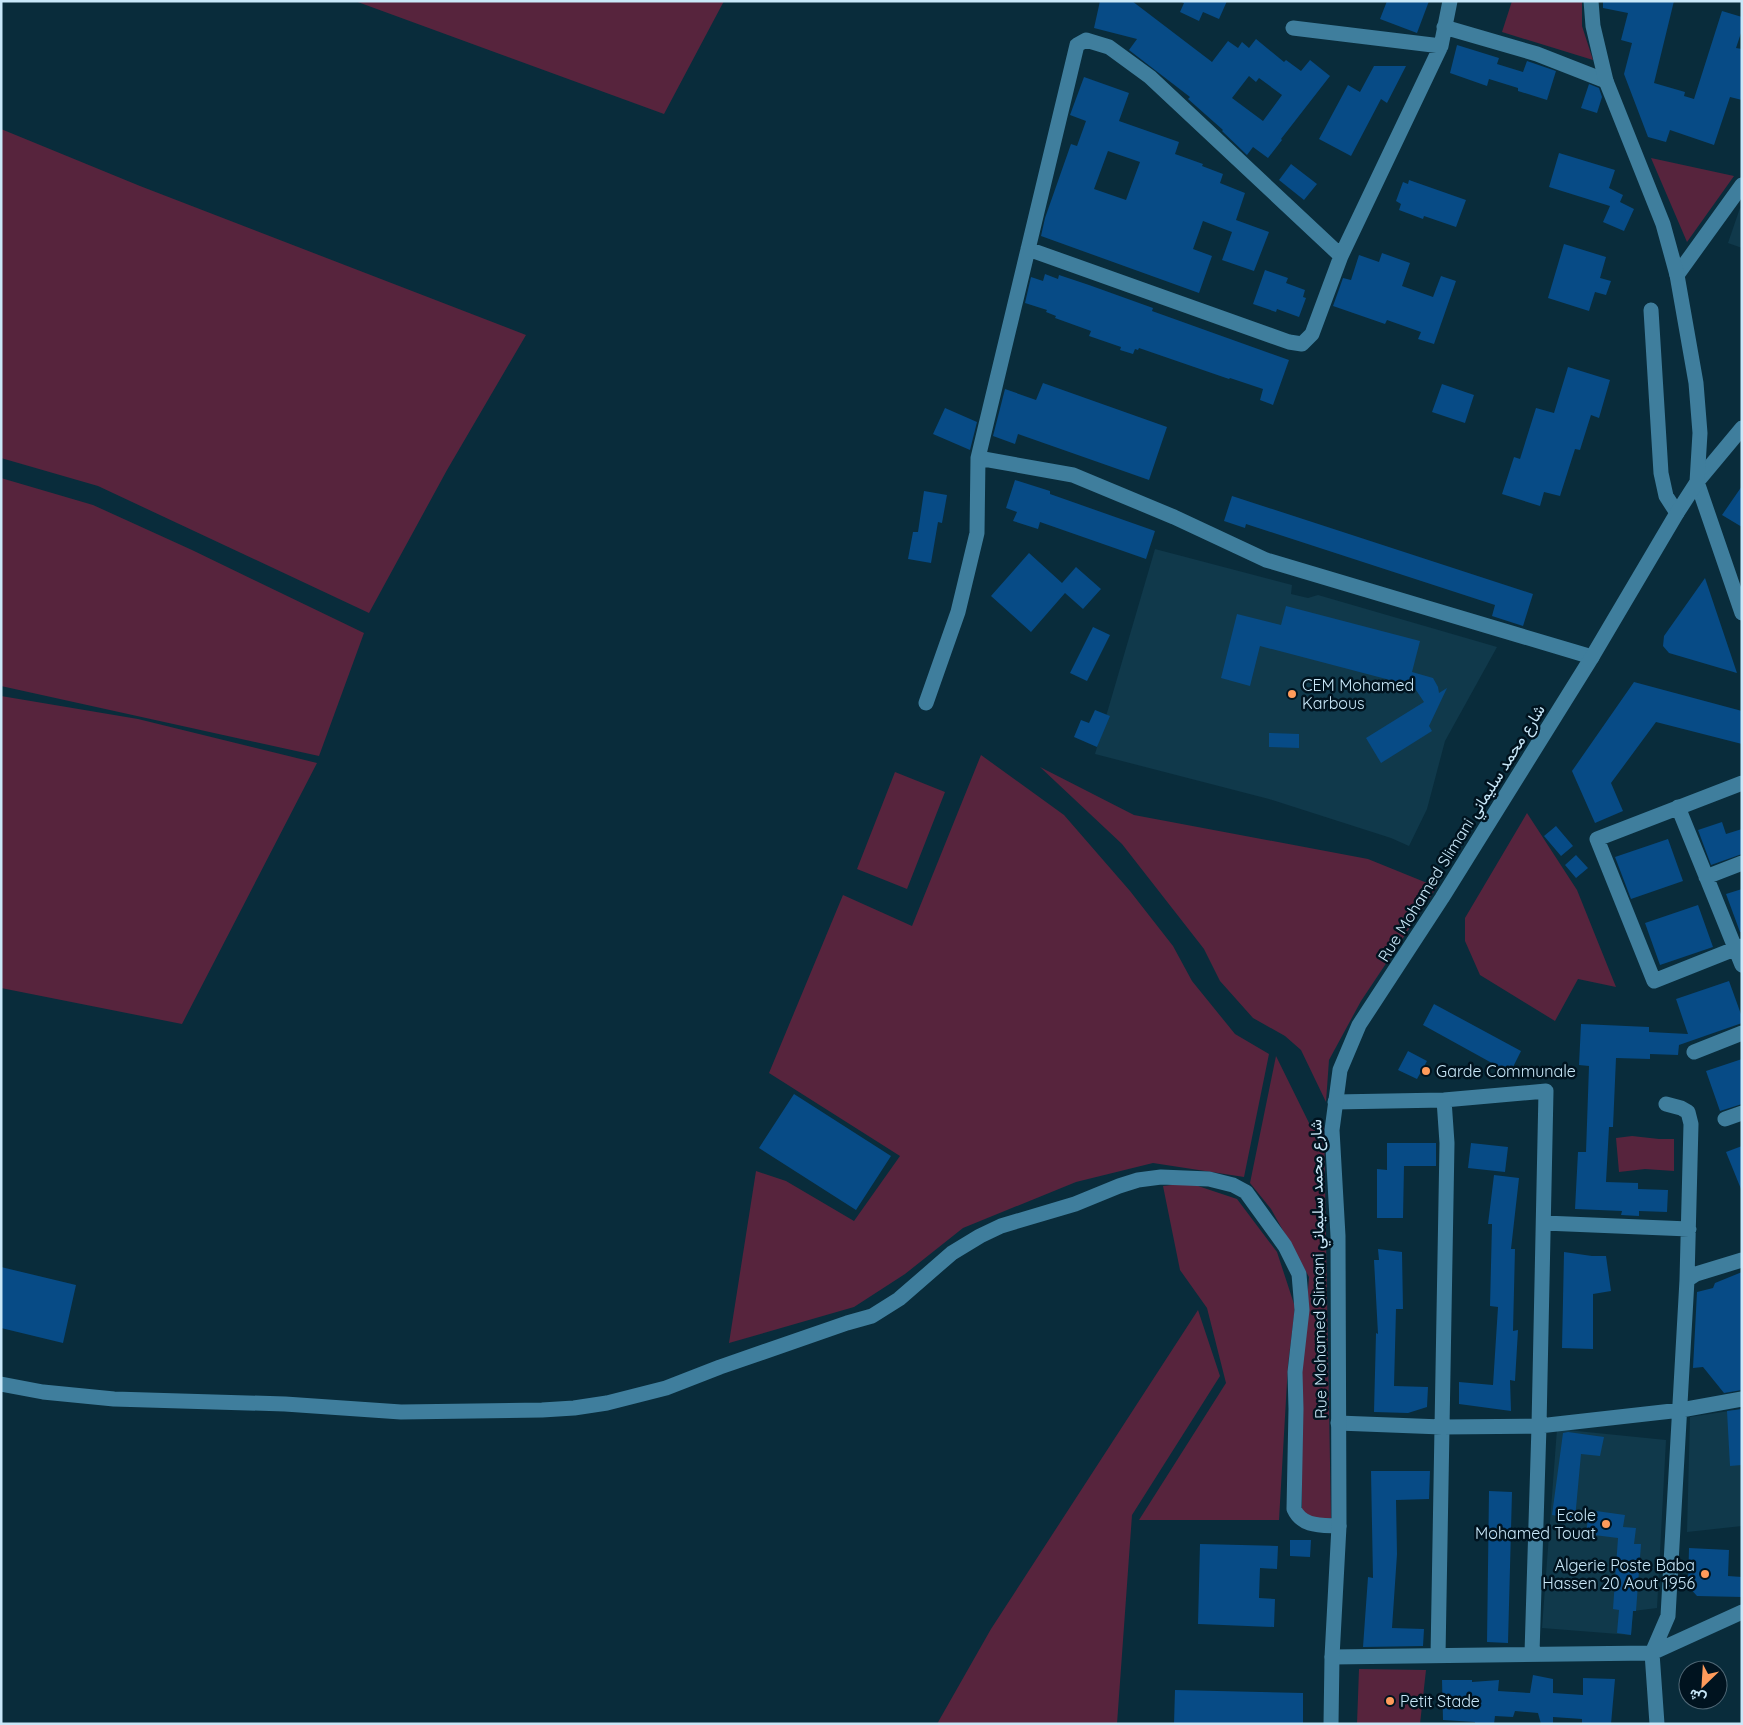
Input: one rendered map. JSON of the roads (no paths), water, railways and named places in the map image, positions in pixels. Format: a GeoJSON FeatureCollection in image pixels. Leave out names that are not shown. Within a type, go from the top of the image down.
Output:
{"type":"FeatureCollection","features":[{"type":"Feature","properties":{"kind":"street"},"geometry":{"type":"LineString","coordinates":[[1028,248],[1289,342],[1302,344],[1312,334],[1341,256],[1441,46],[1450,1]]}},
{"type":"Feature","properties":{"kind":"street","name":"Rue Mohamed Slimani شارع محمد سليماني"},"geometry":{"type":"LineString","coordinates":[[1331,1724],[1332,1657],[1339,1526],[1338,1236],[1332,1130],[1340,1070],[1359,1025],[1442,898],[1592,657],[1697,482],[1700,433],[1696,383],[1677,275],[1662,224],[1606,82],[1593,26],[1591,1]]}},
{"type":"Feature","properties":{"kind":"street"},"geometry":{"type":"LineString","coordinates":[[1444,27],[1537,54],[1606,82]]}},
{"type":"Feature","properties":{"kind":"street"},"geometry":{"type":"LineString","coordinates":[[1293,28],[1441,46]]}},
{"type":"Feature","properties":{"kind":"street"},"geometry":{"type":"LineString","coordinates":[[926,703],[958,612],[977,533],[978,458],[1077,45],[1086,40],[1109,47],[1150,78],[1341,256]]}},
{"type":"Feature","properties":{"kind":"street"},"geometry":{"type":"LineString","coordinates":[[1677,275],[1742,185]]}},
{"type":"Feature","properties":{"kind":"street"},"geometry":{"type":"LineString","coordinates":[[1651,310],[1661,473],[1666,496],[1677,513]]}},
{"type":"Feature","properties":{"kind":"street"},"geometry":{"type":"LineString","coordinates":[[1742,428],[1697,482],[1742,613]]}},
{"type":"Feature","properties":{"kind":"street"},"geometry":{"type":"LineString","coordinates":[[978,458],[1073,475],[1174,517],[1266,560],[1592,657]]}},
{"type":"Feature","properties":{"kind":"street"},"geometry":{"type":"LineString","coordinates":[[1738,947],[1654,981],[1597,839],[1742,783]]}},
{"type":"Feature","properties":{"kind":"street"},"geometry":{"type":"LineString","coordinates":[[1678,807],[1706,877],[1738,947],[1742,965]]}},
{"type":"Feature","properties":{"kind":"street"},"geometry":{"type":"LineString","coordinates":[[1706,877],[1742,863]]}},
{"type":"Feature","properties":{"kind":"street"},"geometry":{"type":"LineString","coordinates":[[1694,1052],[1742,1033]]}},
{"type":"Feature","properties":{"kind":"street"},"geometry":{"type":"LineString","coordinates":[[1335,1102],[1444,1100],[1546,1091],[1532,1653]]}},
{"type":"Feature","properties":{"kind":"street"},"geometry":{"type":"LineString","coordinates":[[1438,1656],[1447,1143],[1444,1100]]}},
{"type":"Feature","properties":{"kind":"street"},"geometry":{"type":"LineString","coordinates":[[1657,1724],[1652,1653],[1668,1616],[1681,1410],[1689,1229],[1691,1124],[1688,1112],[1666,1104]]}},
{"type":"Feature","properties":{"kind":"street"},"geometry":{"type":"LineString","coordinates":[[1725,1119],[1742,1113]]}},
{"type":"Feature","properties":{"kind":"street"},"geometry":{"type":"LineString","coordinates":[[1,1384],[43,1392],[114,1399],[285,1404],[401,1412],[542,1410],[606,1403],[666,1388],[720,1367],[872,1316],[899,1300],[952,1253],[1001,1226],[1066,1207],[1138,1180],[1161,1177],[1222,1180],[1246,1192],[1285,1246],[1299,1274],[1302,1310],[1294,1372],[1296,1408],[1294,1509],[1300,1518],[1309,1524],[1339,1526]]}},
{"type":"Feature","properties":{"kind":"street"},"geometry":{"type":"LineString","coordinates":[[1544,1223],[1689,1229]]}},
{"type":"Feature","properties":{"kind":"street"},"geometry":{"type":"LineString","coordinates":[[1687,1280],[1696,1274],[1742,1260]]}},
{"type":"Feature","properties":{"kind":"street"},"geometry":{"type":"LineString","coordinates":[[1338,1423],[1442,1427],[1539,1426],[1681,1410],[1742,1399]]}},
{"type":"Feature","properties":{"kind":"street"},"geometry":{"type":"LineString","coordinates":[[1332,1657],[1652,1653],[1742,1612]]}},
{"type":"Feature","properties":{"kind":"place","name":"CEM Mohamed Karbous"},"geometry":{"type":"Point","coordinates":[1292,694]}},
{"type":"Feature","properties":{"kind":"place","name":"Garde Communale"},"geometry":{"type":"Point","coordinates":[1426,1071]}},
{"type":"Feature","properties":{"kind":"place","name":"Ecole Mohamed Touat"},"geometry":{"type":"Point","coordinates":[1606,1524]}},
{"type":"Feature","properties":{"kind":"place","name":"Algerie Poste Baba Hassen 20 Aout 1956"},"geometry":{"type":"Point","coordinates":[1705,1574]}},
{"type":"Feature","properties":{"kind":"place","name":"Petit Stade"},"geometry":{"type":"Point","coordinates":[1390,1701]}}]}
